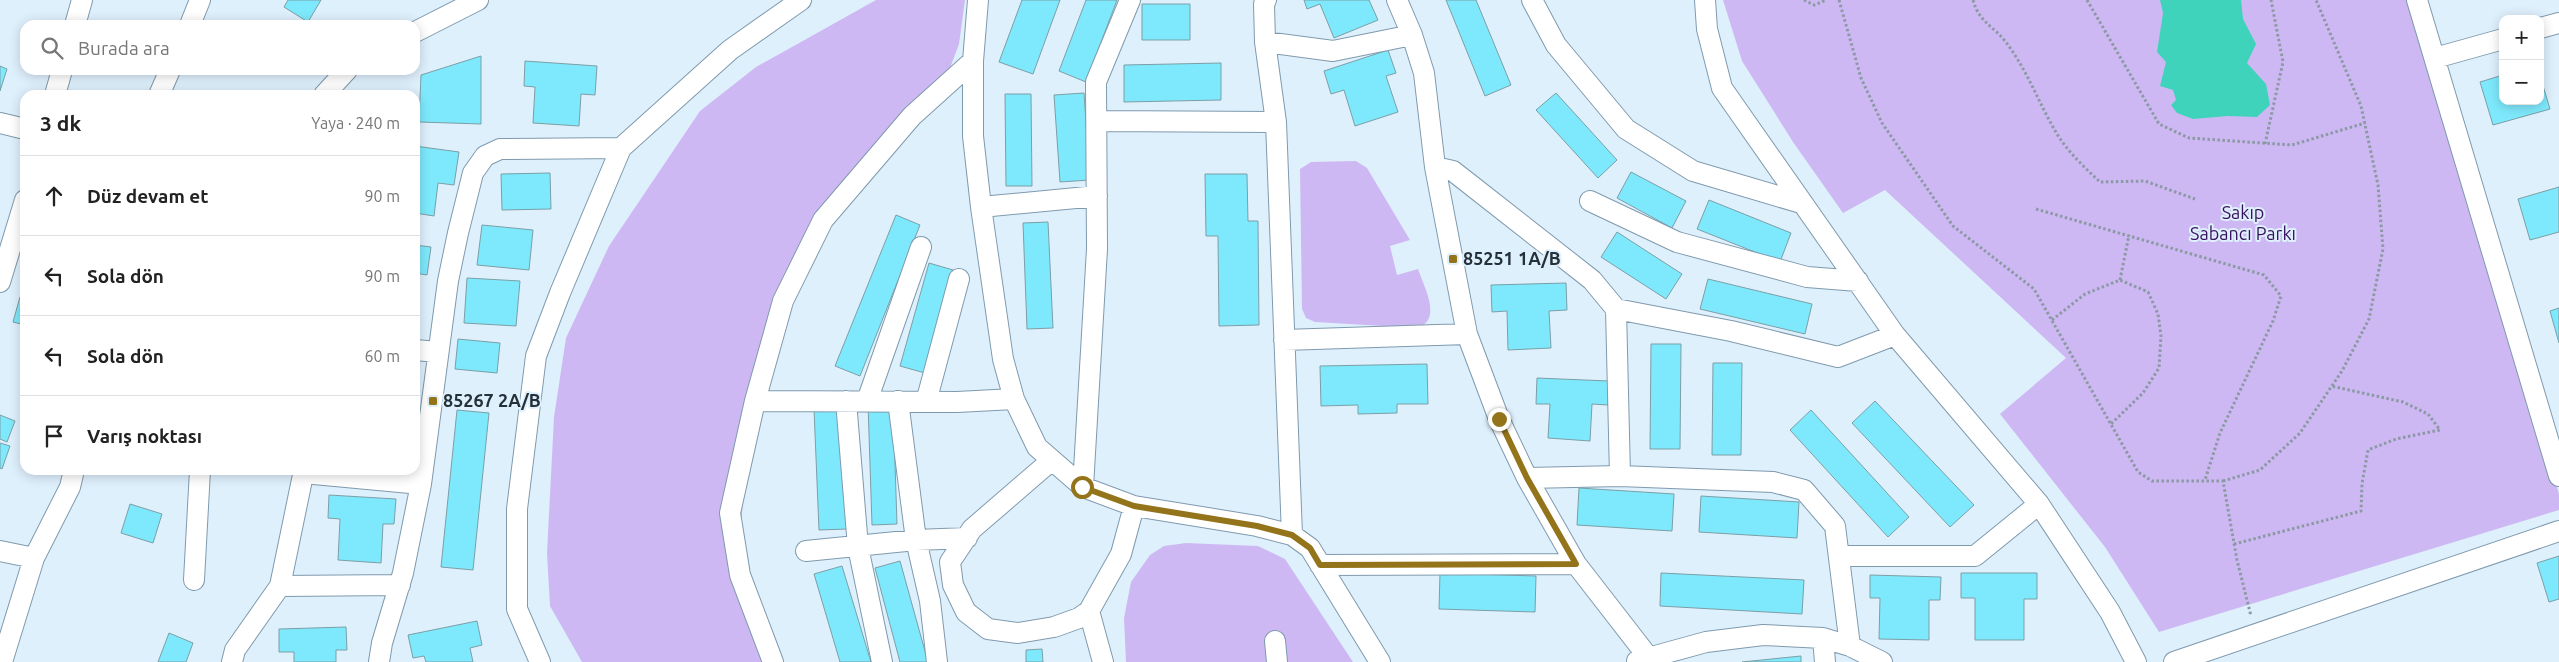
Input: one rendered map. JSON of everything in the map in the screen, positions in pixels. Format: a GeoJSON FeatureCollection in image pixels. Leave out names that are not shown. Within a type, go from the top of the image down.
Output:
{"type":"FeatureCollection","features":[{"type":"Feature","properties":{"kind":"street"},"geometry":{"type":"LineString","coordinates":[[76,20],[82,0]]}},
{"type":"Feature","properties":{"kind":"street"},"geometry":{"type":"LineString","coordinates":[[192,20],[200,0]]}},
{"type":"Feature","properties":{"kind":"street"},"geometry":{"type":"LineString","coordinates":[[420,29],[478,0]]}},
{"type":"Feature","properties":{"kind":"street"},"geometry":{"type":"LineString","coordinates":[[540,662],[517,609],[516,508],[536,356],[560,293],[621,148],[730,50],[801,0]]}},
{"type":"Feature","properties":{"kind":"street"},"geometry":{"type":"LineString","coordinates":[[978,0],[972,61],[972,136],[980,207],[1003,359],[1014,399],[1036,447],[1082,487],[1134,506],[1257,526],[1292,535],[1310,548],[1380,662]]}},
{"type":"Feature","properties":{"kind":"street"},"geometry":{"type":"LineString","coordinates":[[1082,487],[1097,249],[1096,82],[1130,0]]}},
{"type":"Feature","properties":{"kind":"street"},"geometry":{"type":"LineString","coordinates":[[1397,0],[1412,35],[1424,73],[1435,167],[1467,334],[1499,419],[1527,478],[1576,564],[1645,660],[1706,642],[1763,635],[1824,638],[1850,646],[1882,662]]}},
{"type":"Feature","properties":{"kind":"street"},"geometry":{"type":"LineString","coordinates":[[1532,0],[1556,45],[1626,129],[1693,171],[1801,203]]}},
{"type":"Feature","properties":{"kind":"street"},"geometry":{"type":"LineString","coordinates":[[1705,0],[1707,29],[1722,88],[1895,335],[2038,504],[2110,612],[2136,662]]}},
{"type":"Feature","properties":{"kind":"street"},"geometry":{"type":"LineString","coordinates":[[2417,0],[2559,476]]}},
{"type":"Feature","properties":{"kind":"street"},"geometry":{"type":"LineString","coordinates":[[1260,1],[1276,122],[1292,535]]}},
{"type":"Feature","properties":{"kind":"street"},"geometry":{"type":"LineString","coordinates":[[2544,27],[2559,23]]}},
{"type":"Feature","properties":{"kind":"street"},"geometry":{"type":"LineString","coordinates":[[1265,42],[1333,51],[1412,35]]}},
{"type":"Feature","properties":{"kind":"street"},"geometry":{"type":"LineString","coordinates":[[2435,58],[2499,40]]}},
{"type":"Feature","properties":{"kind":"street"},"geometry":{"type":"LineString","coordinates":[[772,662],[740,575],[730,513],[755,400],[783,301],[823,220],[912,116],[972,61]]}},
{"type":"Feature","properties":{"kind":"street"},"geometry":{"type":"LineString","coordinates":[[56,90],[61,75]]}},
{"type":"Feature","properties":{"kind":"street"},"geometry":{"type":"LineString","coordinates":[[161,90],[168,75]]}},
{"type":"Feature","properties":{"kind":"street"},"geometry":{"type":"LineString","coordinates":[[329,90],[342,75]]}},
{"type":"Feature","properties":{"kind":"street"},"geometry":{"type":"LineString","coordinates":[[1097,121],[1276,122]]}},
{"type":"Feature","properties":{"kind":"street"},"geometry":{"type":"LineString","coordinates":[[0,123],[20,128]]}},
{"type":"Feature","properties":{"kind":"street"},"geometry":{"type":"LineString","coordinates":[[379,662],[382,643],[400,585],[421,484],[439,364],[438,352],[458,233],[473,173],[485,156],[500,149],[621,148]]}},
{"type":"Feature","properties":{"kind":"street"},"geometry":{"type":"LineString","coordinates":[[1435,167],[1453,171],[1585,274],[1616,309],[1731,331],[1838,357],[1895,335]]}},
{"type":"Feature","properties":{"kind":"street"},"geometry":{"type":"LineString","coordinates":[[980,207],[1097,196]]}},
{"type":"Feature","properties":{"kind":"street"},"geometry":{"type":"LineString","coordinates":[[1590,202],[1677,242],[1807,277],[1858,281]]}},
{"type":"Feature","properties":{"kind":"street"},"geometry":{"type":"LineString","coordinates":[[0,282],[20,216]]}},
{"type":"Feature","properties":{"kind":"street"},"geometry":{"type":"LineString","coordinates":[[867,401],[921,247]]}},
{"type":"Feature","properties":{"kind":"street"},"geometry":{"type":"LineString","coordinates":[[926,402],[959,279]]}},
{"type":"Feature","properties":{"kind":"street"},"geometry":{"type":"LineString","coordinates":[[1616,309],[1620,476]]}},
{"type":"Feature","properties":{"kind":"street"},"geometry":{"type":"LineString","coordinates":[[1284,340],[1467,334]]}},
{"type":"Feature","properties":{"kind":"street"},"geometry":{"type":"LineString","coordinates":[[420,350],[438,352]]}},
{"type":"Feature","properties":{"kind":"street"},"geometry":{"type":"LineString","coordinates":[[755,400],[926,402],[1014,399]]}},
{"type":"Feature","properties":{"kind":"street"},"geometry":{"type":"LineString","coordinates":[[846,401],[858,547],[882,662]]}},
{"type":"Feature","properties":{"kind":"street"},"geometry":{"type":"LineString","coordinates":[[898,402],[916,540],[930,601],[937,662]]}},
{"type":"Feature","properties":{"kind":"street"},"geometry":{"type":"LineString","coordinates":[[1052,460],[978,523],[950,562],[953,585],[966,612],[988,629],[1018,633],[1054,627],[1079,618],[1089,611],[1121,554],[1134,506]]}},
{"type":"Feature","properties":{"kind":"street"},"geometry":{"type":"LineString","coordinates":[[194,580],[200,475]]}},
{"type":"Feature","properties":{"kind":"street"},"geometry":{"type":"LineString","coordinates":[[232,662],[235,650],[280,586],[302,475]]}},
{"type":"Feature","properties":{"kind":"street"},"geometry":{"type":"LineString","coordinates":[[332,475],[421,484]]}},
{"type":"Feature","properties":{"kind":"street"},"geometry":{"type":"LineString","coordinates":[[1527,478],[1620,476],[1773,482],[1804,490],[1836,526],[1850,646]]}},
{"type":"Feature","properties":{"kind":"street"},"geometry":{"type":"LineString","coordinates":[[2,662],[34,558],[72,478]]}},
{"type":"Feature","properties":{"kind":"street"},"geometry":{"type":"LineString","coordinates":[[1841,556],[1975,556],[2038,504]]}},
{"type":"Feature","properties":{"kind":"street"},"geometry":{"type":"LineString","coordinates":[[2174,662],[2559,531]]}},
{"type":"Feature","properties":{"kind":"street"},"geometry":{"type":"LineString","coordinates":[[806,551],[916,540],[967,538]]}},
{"type":"Feature","properties":{"kind":"street"},"geometry":{"type":"LineString","coordinates":[[0,551],[34,558]]}},
{"type":"Feature","properties":{"kind":"street"},"geometry":{"type":"LineString","coordinates":[[1320,565],[1576,564]]}},
{"type":"Feature","properties":{"kind":"street"},"geometry":{"type":"LineString","coordinates":[[280,586],[400,585]]}},
{"type":"Feature","properties":{"kind":"street"},"geometry":{"type":"LineString","coordinates":[[1089,611],[1104,662]]}},
{"type":"Feature","properties":{"kind":"street"},"geometry":{"type":"LineString","coordinates":[[1824,638],[1825,662]]}},
{"type":"Feature","properties":{"kind":"street"},"geometry":{"type":"LineString","coordinates":[[1275,641],[1277,662]]}},
{"type":"Feature","properties":{"kind":"path"},"geometry":{"type":"LineString","coordinates":[[1804,0],[1814,6],[1826,0]]}},
{"type":"Feature","properties":{"kind":"path"},"geometry":{"type":"LineString","coordinates":[[1839,0],[1861,78],[1882,122],[1952,226],[2034,290],[2138,472],[2152,481],[2223,481],[2260,470],[2300,433],[2331,386],[2370,319],[2383,249],[2378,185],[2361,106],[2316,0]]}},
{"type":"Feature","properties":{"kind":"path"},"geometry":{"type":"LineString","coordinates":[[1973,0],[1976,13],[2005,41],[2044,107],[2057,134],[2083,166],[2100,182],[2145,181],[2195,199]]}},
{"type":"Feature","properties":{"kind":"path"},"geometry":{"type":"LineString","coordinates":[[2087,0],[2159,124],[2189,138],[2292,145],[2365,124]]}},
{"type":"Feature","properties":{"kind":"path"},"geometry":{"type":"LineString","coordinates":[[2265,144],[2283,62],[2271,0]]}},
{"type":"Feature","properties":{"kind":"path"},"geometry":{"type":"LineString","coordinates":[[2036,209],[2129,234],[2264,275],[2281,296],[2258,356],[2220,433],[2205,480]]}},
{"type":"Feature","properties":{"kind":"path"},"geometry":{"type":"LineString","coordinates":[[2120,280],[2129,234]]}},
{"type":"Feature","properties":{"kind":"path"},"geometry":{"type":"LineString","coordinates":[[2052,320],[2085,294],[2120,280],[2148,292],[2158,314],[2161,336],[2159,368],[2143,393],[2111,424]]}},
{"type":"Feature","properties":{"kind":"path"},"geometry":{"type":"LineString","coordinates":[[2234,544],[2362,511],[2362,484],[2368,450],[2396,439],[2440,430],[2428,414],[2403,402],[2331,386]]}},
{"type":"Feature","properties":{"kind":"path"},"geometry":{"type":"LineString","coordinates":[[2223,481],[2234,544],[2255,634]]}},
{"type":"Feature","properties":{"kind":"green space"},"geometry":{"type":"Polygon","coordinates":[[[876,0],[965,0],[959,44],[947,76],[801,258],[745,478],[741,526],[745,566],[769,635],[784,662],[582,662],[550,606],[547,553],[554,417],[566,338],[609,246],[700,111],[756,67],[876,0]]]}},
{"type":"Feature","properties":{"kind":"green space","name":"Sakıp Sabancı Parkı"},"geometry":{"type":"Polygon","coordinates":[[[1723,0],[2408,0],[2559,494],[2559,510],[2159,632],[2105,547],[2000,414],[2066,358],[1885,190],[1843,213],[1793,142],[1742,61],[1723,0]]]}},
{"type":"Feature","properties":{"kind":"green space"},"geometry":{"type":"Polygon","coordinates":[[[1356,161],[1367,168],[1410,240],[1390,246],[1397,275],[1418,269],[1430,302],[1429,318],[1425,324],[1417,328],[1315,322],[1306,318],[1302,309],[1300,169],[1311,162],[1356,161]]]}},
{"type":"Feature","properties":{"kind":"green space"},"geometry":{"type":"Polygon","coordinates":[[[1186,543],[1258,546],[1285,559],[1353,662],[1126,662],[1124,618],[1131,582],[1150,555],[1164,546],[1186,543]]]}},
{"type":"Feature","properties":{"kind":"shaded area"},"geometry":{"type":"Polygon","coordinates":[[[2160,0],[2241,0],[2243,19],[2256,44],[2247,63],[2266,84],[2270,105],[2257,117],[2228,116],[2193,119],[2177,113],[2171,105],[2176,100],[2173,90],[2160,86],[2166,62],[2157,52],[2163,13],[2160,0]]]}},
{"type":"Feature","properties":{"kind":"building"},"geometry":{"type":"Polygon","coordinates":[[[288,0],[321,0],[309,20],[305,20],[284,7],[288,0]]]}},
{"type":"Feature","properties":{"kind":"building"},"geometry":{"type":"Polygon","coordinates":[[[1022,0],[1060,0],[1033,74],[999,62],[1022,0]]]}},
{"type":"Feature","properties":{"kind":"building"},"geometry":{"type":"Polygon","coordinates":[[[1086,0],[1117,0],[1086,82],[1059,71],[1086,0]]]}},
{"type":"Feature","properties":{"kind":"building"},"geometry":{"type":"Polygon","coordinates":[[[1304,0],[1369,0],[1378,20],[1334,38],[1320,4],[1307,9],[1304,0]]]}},
{"type":"Feature","properties":{"kind":"building"},"geometry":{"type":"Polygon","coordinates":[[[1446,0],[1476,0],[1511,85],[1485,96],[1446,0]]]}},
{"type":"Feature","properties":{"kind":"building"},"geometry":{"type":"Polygon","coordinates":[[[1142,4],[1190,4],[1190,40],[1142,40],[1142,4]]]}},
{"type":"Feature","properties":{"kind":"building"},"geometry":{"type":"Polygon","coordinates":[[[1388,50],[1396,73],[1386,76],[1398,112],[1355,126],[1344,90],[1331,94],[1324,71],[1388,50]]]}},
{"type":"Feature","properties":{"kind":"building"},"geometry":{"type":"Polygon","coordinates":[[[481,56],[481,124],[420,122],[421,75],[481,56]]]}},
{"type":"Feature","properties":{"kind":"building"},"geometry":{"type":"Polygon","coordinates":[[[525,61],[597,66],[595,95],[581,94],[579,126],[533,123],[535,87],[524,86],[525,61]]]}},
{"type":"Feature","properties":{"kind":"building"},"geometry":{"type":"Polygon","coordinates":[[[1221,63],[1221,100],[1124,102],[1124,65],[1221,63]]]}},
{"type":"Feature","properties":{"kind":"building"},"geometry":{"type":"Polygon","coordinates":[[[0,66],[7,69],[0,91],[0,66]]]}},
{"type":"Feature","properties":{"kind":"building"},"geometry":{"type":"Polygon","coordinates":[[[2499,76],[2499,105],[2544,105],[2544,89],[2550,109],[2493,125],[2480,82],[2499,76]]]}},
{"type":"Feature","properties":{"kind":"building"},"geometry":{"type":"Polygon","coordinates":[[[1084,93],[1090,180],[1060,182],[1054,95],[1084,93]]]}},
{"type":"Feature","properties":{"kind":"building"},"geometry":{"type":"Polygon","coordinates":[[[1556,93],[1617,160],[1598,178],[1536,110],[1556,93]]]}},
{"type":"Feature","properties":{"kind":"building"},"geometry":{"type":"Polygon","coordinates":[[[1005,94],[1031,94],[1032,186],[1006,186],[1005,94]]]}},
{"type":"Feature","properties":{"kind":"building"},"geometry":{"type":"Polygon","coordinates":[[[420,147],[459,152],[454,185],[438,183],[434,216],[420,214],[420,147]]]}},
{"type":"Feature","properties":{"kind":"building"},"geometry":{"type":"Polygon","coordinates":[[[1631,172],[1686,201],[1672,228],[1617,198],[1631,172]]]}},
{"type":"Feature","properties":{"kind":"building"},"geometry":{"type":"Polygon","coordinates":[[[550,173],[551,209],[502,210],[501,174],[550,173]]]}},
{"type":"Feature","properties":{"kind":"building"},"geometry":{"type":"Polygon","coordinates":[[[1205,174],[1247,174],[1248,221],[1258,221],[1259,325],[1219,326],[1218,236],[1206,236],[1205,174]]]}},
{"type":"Feature","properties":{"kind":"building"},"geometry":{"type":"Polygon","coordinates":[[[2559,187],[2559,232],[2530,240],[2518,199],[2559,187]]]}},
{"type":"Feature","properties":{"kind":"building"},"geometry":{"type":"Polygon","coordinates":[[[1709,200],[1791,233],[1780,262],[1697,229],[1709,200]]]}},
{"type":"Feature","properties":{"kind":"building"},"geometry":{"type":"Polygon","coordinates":[[[896,215],[920,225],[860,376],[835,366],[896,215]]]}},
{"type":"Feature","properties":{"kind":"building"},"geometry":{"type":"Polygon","coordinates":[[[1048,222],[1053,328],[1027,329],[1023,223],[1048,222]]]}},
{"type":"Feature","properties":{"kind":"building"},"geometry":{"type":"Polygon","coordinates":[[[482,225],[533,230],[529,270],[477,265],[482,225]]]}},
{"type":"Feature","properties":{"kind":"building"},"geometry":{"type":"Polygon","coordinates":[[[1617,232],[1682,274],[1666,299],[1601,257],[1617,232]]]}},
{"type":"Feature","properties":{"kind":"building"},"geometry":{"type":"Polygon","coordinates":[[[420,246],[431,247],[427,275],[420,274],[420,246]]]}},
{"type":"Feature","properties":{"kind":"building"},"geometry":{"type":"Polygon","coordinates":[[[929,263],[953,270],[925,373],[900,366],[929,263]]]}},
{"type":"Feature","properties":{"kind":"building"},"geometry":{"type":"Polygon","coordinates":[[[467,278],[520,281],[516,326],[464,323],[467,278]]]}},
{"type":"Feature","properties":{"kind":"building"},"geometry":{"type":"Polygon","coordinates":[[[1708,279],[1812,304],[1805,334],[1700,309],[1708,279]]]}},
{"type":"Feature","properties":{"kind":"building"},"geometry":{"type":"Polygon","coordinates":[[[1566,283],[1567,310],[1549,311],[1551,348],[1508,350],[1507,311],[1492,312],[1491,285],[1566,283]]]}},
{"type":"Feature","properties":{"kind":"building"},"geometry":{"type":"Polygon","coordinates":[[[20,297],[20,324],[13,322],[20,297]]]}},
{"type":"Feature","properties":{"kind":"building"},"geometry":{"type":"Polygon","coordinates":[[[2559,308],[2559,343],[2550,311],[2559,308]]]}},
{"type":"Feature","properties":{"kind":"building"},"geometry":{"type":"Polygon","coordinates":[[[458,339],[500,343],[497,373],[455,369],[458,339]]]}},
{"type":"Feature","properties":{"kind":"building"},"geometry":{"type":"Polygon","coordinates":[[[1651,344],[1681,344],[1680,449],[1650,449],[1651,344]]]}},
{"type":"Feature","properties":{"kind":"building"},"geometry":{"type":"Polygon","coordinates":[[[1713,363],[1742,363],[1741,455],[1712,455],[1713,363]]]}},
{"type":"Feature","properties":{"kind":"building"},"geometry":{"type":"Polygon","coordinates":[[[1427,364],[1428,404],[1397,404],[1397,413],[1358,414],[1358,405],[1321,406],[1320,366],[1427,364]]]}},
{"type":"Feature","properties":{"kind":"building"},"geometry":{"type":"Polygon","coordinates":[[[1537,378],[1609,381],[1608,405],[1592,404],[1590,441],[1548,438],[1550,404],[1536,404],[1537,378]]]}},
{"type":"Feature","properties":{"kind":"building"},"geometry":{"type":"Polygon","coordinates":[[[1875,401],[1974,505],[1950,527],[1852,423],[1875,401]]]}},
{"type":"Feature","properties":{"kind":"building"},"geometry":{"type":"Polygon","coordinates":[[[893,402],[897,524],[872,525],[868,403],[893,402]]]}},
{"type":"Feature","properties":{"kind":"building"},"geometry":{"type":"Polygon","coordinates":[[[843,407],[847,529],[819,530],[814,409],[843,407]]]}},
{"type":"Feature","properties":{"kind":"building"},"geometry":{"type":"Polygon","coordinates":[[[457,410],[489,413],[473,570],[441,567],[457,410]]]}},
{"type":"Feature","properties":{"kind":"building"},"geometry":{"type":"Polygon","coordinates":[[[1811,410],[1909,517],[1888,537],[1790,430],[1811,410]]]}},
{"type":"Feature","properties":{"kind":"building"},"geometry":{"type":"Polygon","coordinates":[[[0,415],[15,421],[7,442],[0,439],[0,415]]]}},
{"type":"Feature","properties":{"kind":"building"},"geometry":{"type":"Polygon","coordinates":[[[0,443],[10,446],[2,469],[0,468],[0,443]]]}},
{"type":"Feature","properties":{"kind":"building"},"geometry":{"type":"Polygon","coordinates":[[[1579,488],[1674,494],[1672,531],[1577,525],[1579,488]]]}},
{"type":"Feature","properties":{"kind":"building"},"geometry":{"type":"Polygon","coordinates":[[[329,495],[396,499],[394,524],[383,524],[381,563],[338,560],[340,519],[328,518],[329,495]]]}},
{"type":"Feature","properties":{"kind":"building"},"geometry":{"type":"Polygon","coordinates":[[[1701,496],[1799,502],[1797,538],[1699,532],[1701,496]]]}},
{"type":"Feature","properties":{"kind":"building"},"geometry":{"type":"Polygon","coordinates":[[[130,504],[162,514],[153,543],[121,533],[130,504]]]}},
{"type":"Feature","properties":{"kind":"building"},"geometry":{"type":"Polygon","coordinates":[[[2559,556],[2559,599],[2549,602],[2537,563],[2559,556]]]}},
{"type":"Feature","properties":{"kind":"building"},"geometry":{"type":"Polygon","coordinates":[[[900,561],[928,662],[900,662],[875,568],[900,561]]]}},
{"type":"Feature","properties":{"kind":"building"},"geometry":{"type":"Polygon","coordinates":[[[842,566],[871,662],[840,662],[814,574],[842,566]]]}},
{"type":"Feature","properties":{"kind":"building"},"geometry":{"type":"Polygon","coordinates":[[[1440,573],[1536,576],[1535,612],[1439,609],[1440,573]]]}},
{"type":"Feature","properties":{"kind":"building"},"geometry":{"type":"Polygon","coordinates":[[[1661,573],[1804,580],[1802,614],[1660,606],[1661,573]]]}},
{"type":"Feature","properties":{"kind":"building"},"geometry":{"type":"Polygon","coordinates":[[[1961,573],[2037,573],[2037,599],[2024,599],[2024,640],[1975,640],[1975,598],[1961,598],[1961,573]]]}},
{"type":"Feature","properties":{"kind":"building"},"geometry":{"type":"Polygon","coordinates":[[[1870,575],[1941,577],[1940,600],[1929,600],[1929,640],[1879,639],[1880,598],[1870,598],[1870,575]]]}},
{"type":"Feature","properties":{"kind":"building"},"geometry":{"type":"Polygon","coordinates":[[[477,621],[482,645],[470,648],[473,662],[426,662],[424,656],[413,658],[408,635],[477,621]]]}},
{"type":"Feature","properties":{"kind":"building"},"geometry":{"type":"Polygon","coordinates":[[[346,627],[347,650],[336,650],[336,662],[294,662],[294,652],[279,652],[279,629],[346,627]]]}},
{"type":"Feature","properties":{"kind":"building"},"geometry":{"type":"Polygon","coordinates":[[[169,633],[193,643],[186,662],[158,662],[169,633]]]}},
{"type":"Feature","properties":{"kind":"building"},"geometry":{"type":"Polygon","coordinates":[[[1042,649],[1043,662],[1026,662],[1026,650],[1042,649]]]}},
{"type":"Feature","properties":{"kind":"building"},"geometry":{"type":"Polygon","coordinates":[[[1801,656],[1801,662],[1742,662],[1801,656]]]}},
{"type":"Feature","properties":{"kind":"place","name":"85251 1A/B"},"geometry":{"type":"Point","coordinates":[1453,259]}},
{"type":"Feature","properties":{"kind":"place","name":"85267 2A/B"},"geometry":{"type":"Point","coordinates":[433,401]}},
{"type":"Feature","properties":{"kind":"route"},"geometry":{"type":"LineString","coordinates":[[1082,487],[1134,506],[1257,526],[1292,535],[1310,548],[1320,565],[1576,564],[1527,478],[1499,419]]}}]}
